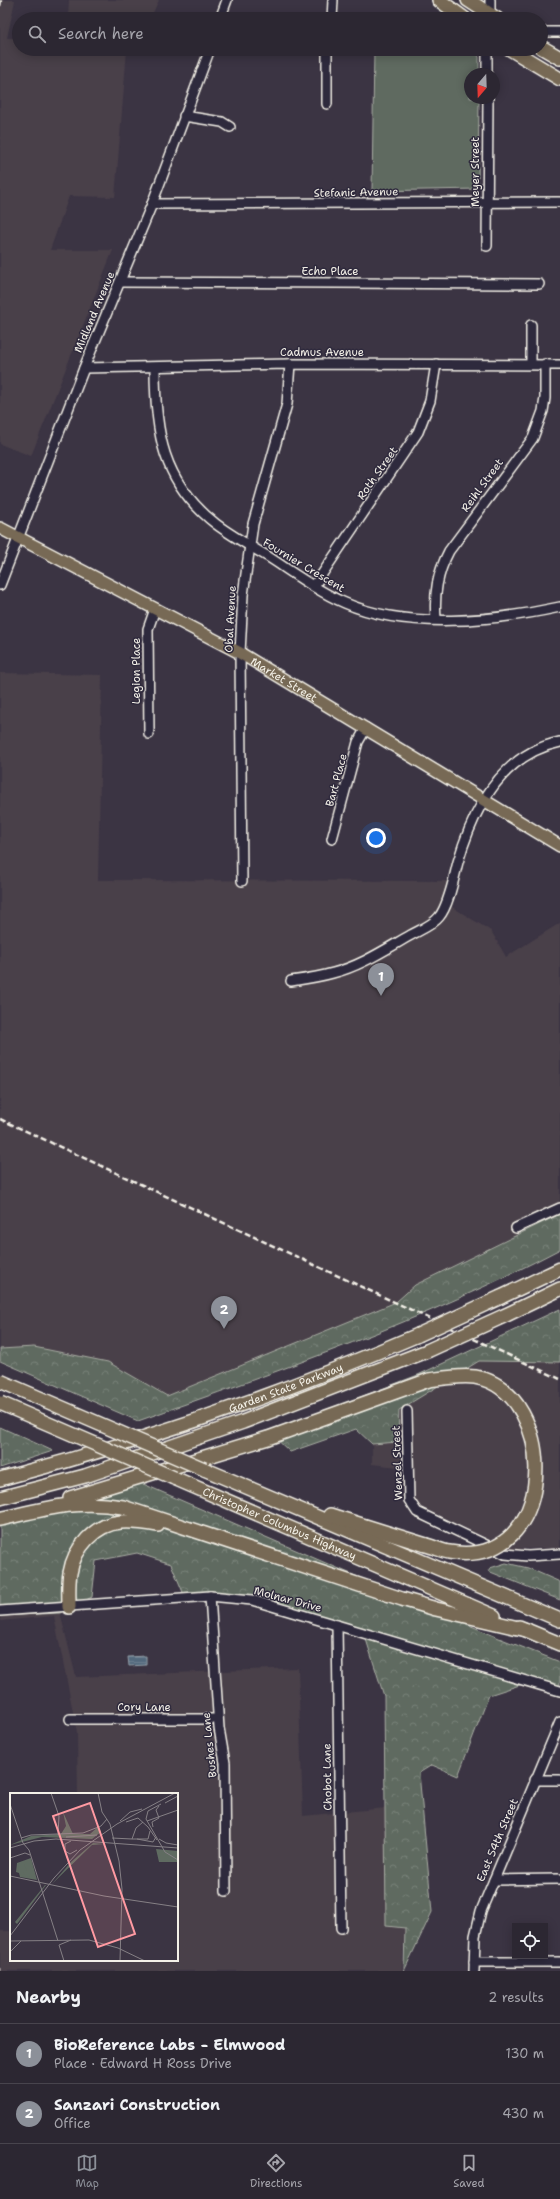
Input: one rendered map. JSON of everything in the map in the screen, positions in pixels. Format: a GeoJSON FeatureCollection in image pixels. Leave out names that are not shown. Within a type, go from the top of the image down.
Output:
{"type":"FeatureCollection","features":[{"type":"Feature","properties":{"kind":"highway"},"geometry":{"type":"LineString","coordinates":[[438,0],[456,12]]}},
{"type":"Feature","properties":{"kind":"highway"},"geometry":{"type":"LineString","coordinates":[[468,0],[486,12]]}},
{"type":"Feature","properties":{"kind":"highway"},"geometry":{"type":"LineString","coordinates":[[548,51],[560,58]]}},
{"type":"Feature","properties":{"kind":"highway"},"geometry":{"type":"LineString","coordinates":[[522,56],[560,79]]}},
{"type":"Feature","properties":{"kind":"highway","name":"Garden State Parkway"},"geometry":{"type":"LineString","coordinates":[[0,1479],[73,1459],[185,1424],[298,1384],[418,1335],[560,1269]]}},
{"type":"Feature","properties":{"kind":"highway","name":"Garden State Parkway"},"geometry":{"type":"LineString","coordinates":[[0,1498],[85,1476],[243,1422],[427,1351],[560,1289]]}},
{"type":"Feature","properties":{"kind":"highway"},"geometry":{"type":"LineString","coordinates":[[0,1519],[268,1438],[429,1380],[474,1377],[495,1381],[514,1391],[528,1403],[537,1415]]}},
{"type":"Feature","properties":{"kind":"highway","name":"Christopher Columbus Highway"},"geometry":{"type":"LineString","coordinates":[[0,1381],[560,1620]]}},
{"type":"Feature","properties":{"kind":"highway","name":"Christopher Columbus Highway"},"geometry":{"type":"LineString","coordinates":[[0,1403],[560,1644]]}},
{"type":"Feature","properties":{"kind":"highway"},"geometry":{"type":"LineString","coordinates":[[273,1498],[448,1552],[467,1554],[485,1552],[518,1536],[533,1522],[544,1505]]}},
{"type":"Feature","properties":{"kind":"highway"},"geometry":{"type":"LineString","coordinates":[[0,1519],[66,1504],[86,1502],[111,1505],[153,1517],[330,1576]]}},
{"type":"Feature","properties":{"kind":"highway"},"geometry":{"type":"LineString","coordinates":[[69,1606],[70,1571],[75,1557],[83,1543],[93,1533],[105,1526],[120,1522],[138,1522],[177,1530],[436,1609],[527,1630]]}},
{"type":"Feature","properties":{"kind":"main road","name":"Market Street"},"geometry":{"type":"LineString","coordinates":[[0,528],[240,653],[560,846]]}},
{"type":"Feature","properties":{"kind":"street"},"geometry":{"type":"LineString","coordinates":[[222,12],[226,0]]}},
{"type":"Feature","properties":{"kind":"street"},"geometry":{"type":"LineString","coordinates":[[332,12],[333,0]]}},
{"type":"Feature","properties":{"kind":"street"},"geometry":{"type":"LineString","coordinates":[[490,0],[493,12]]}},
{"type":"Feature","properties":{"kind":"street"},"geometry":{"type":"LineString","coordinates":[[548,32],[560,32]]}},
{"type":"Feature","properties":{"kind":"street","name":"Midland Avenue"},"geometry":{"type":"LineString","coordinates":[[0,585],[84,368],[152,204],[207,56]]}},
{"type":"Feature","properties":{"kind":"street"},"geometry":{"type":"LineString","coordinates":[[327,56],[327,104]]}},
{"type":"Feature","properties":{"kind":"street"},"geometry":{"type":"LineString","coordinates":[[487,56],[488,68]]}},
{"type":"Feature","properties":{"kind":"street","name":"Meyer Street"},"geometry":{"type":"LineString","coordinates":[[487,246],[488,104]]}},
{"type":"Feature","properties":{"kind":"street"},"geometry":{"type":"LineString","coordinates":[[184,116],[222,122],[230,127]]}},
{"type":"Feature","properties":{"kind":"street","name":"Stefanic Avenue"},"geometry":{"type":"LineString","coordinates":[[152,204],[560,202]]}},
{"type":"Feature","properties":{"kind":"street","name":"Echo Place"},"geometry":{"type":"LineString","coordinates":[[120,282],[539,284]]}},
{"type":"Feature","properties":{"kind":"street"},"geometry":{"type":"LineString","coordinates":[[531,325],[531,364]]}},
{"type":"Feature","properties":{"kind":"street","name":"Cadmus Avenue"},"geometry":{"type":"LineString","coordinates":[[84,368],[155,368],[290,364],[560,365]]}},
{"type":"Feature","properties":{"kind":"street","name":"Obal Avenue"},"geometry":{"type":"LineString","coordinates":[[242,880],[240,653],[243,596],[253,524],[287,404],[290,364]]}},
{"type":"Feature","properties":{"kind":"street","name":"Roth Street"},"geometry":{"type":"LineString","coordinates":[[314,586],[418,432],[430,400],[436,364]]}},
{"type":"Feature","properties":{"kind":"street","name":"Reihl Street"},"geometry":{"type":"LineString","coordinates":[[436,619],[435,590],[443,564],[524,450],[538,426],[545,398],[545,364]]}},
{"type":"Feature","properties":{"kind":"street","name":"Fournier Crescent"},"geometry":{"type":"LineString","coordinates":[[155,368],[156,424],[165,456],[183,489],[206,516],[314,586],[346,603],[366,611],[401,617],[436,619],[494,617],[560,606]]}},
{"type":"Feature","properties":{"kind":"street","name":"Legion Place"},"geometry":{"type":"LineString","coordinates":[[148,734],[148,629],[156,609]]}},
{"type":"Feature","properties":{"kind":"street","name":"Bart Place"},"geometry":{"type":"LineString","coordinates":[[332,839],[358,742],[366,728]]}},
{"type":"Feature","properties":{"kind":"street"},"geometry":{"type":"LineString","coordinates":[[291,982],[333,973],[360,963],[439,917],[450,891],[464,839],[484,800],[502,775],[518,760],[536,749],[560,742]]}},
{"type":"Feature","properties":{"kind":"street"},"geometry":{"type":"LineString","coordinates":[[516,1228],[560,1208]]}},
{"type":"Feature","properties":{"kind":"street","name":"Wenzel Street"},"geometry":{"type":"LineString","coordinates":[[407,1411],[409,1500],[417,1512],[505,1554],[528,1556],[560,1554]]}},
{"type":"Feature","properties":{"kind":"street","name":"Molnar Drive"},"geometry":{"type":"LineString","coordinates":[[0,1610],[210,1596],[252,1600],[560,1691]]}},
{"type":"Feature","properties":{"kind":"street","name":"Bushes Lane"},"geometry":{"type":"LineString","coordinates":[[210,1596],[218,1719],[225,1763],[226,1891]]}},
{"type":"Feature","properties":{"kind":"street","name":"Chobot Lane"},"geometry":{"type":"LineString","coordinates":[[337,1625],[341,1928]]}},
{"type":"Feature","properties":{"kind":"street","name":"Cory Lane"},"geometry":{"type":"LineString","coordinates":[[70,1719],[218,1719]]}},
{"type":"Feature","properties":{"kind":"street","name":"East 54th Street"},"geometry":{"type":"LineString","coordinates":[[474,1967],[477,1925],[494,1880],[560,1722]]}},
{"type":"Feature","properties":{"kind":"street"},"geometry":{"type":"LineString","coordinates":[[535,1780],[560,1780]]}},
{"type":"Feature","properties":{"kind":"street"},"geometry":{"type":"LineString","coordinates":[[494,1880],[560,1879]]}},
{"type":"Feature","properties":{"kind":"street"},"geometry":{"type":"LineString","coordinates":[[474,1967],[560,1962]]}},
{"type":"Feature","properties":{"kind":"shaded area"},"geometry":{"type":"Polygon","coordinates":[[[0,0],[15,0],[7,38],[12,38],[12,56],[126,56],[115,197],[69,196],[50,250],[113,250],[31,456],[0,444],[0,0]]]}},
{"type":"Feature","properties":{"kind":"shaded area"},"geometry":{"type":"Polygon","coordinates":[[[69,0],[159,0],[153,12],[68,12],[69,0]]]}},
{"type":"Feature","properties":{"kind":"shaded area"},"geometry":{"type":"Polygon","coordinates":[[[0,673],[102,675],[98,880],[448,881],[444,902],[491,931],[506,957],[560,923],[560,1214],[415,1285],[396,1302],[167,1396],[108,1362],[34,1347],[0,1349],[0,673]]]}},
{"type":"Feature","properties":{"kind":"shaded area"},"geometry":{"type":"Polygon","coordinates":[[[479,1361],[560,1362],[560,1548],[510,1549],[405,1499],[398,1467],[372,1464],[372,1444],[398,1442],[399,1410],[479,1361]]]}},
{"type":"Feature","properties":{"kind":"shaded area"},"geometry":{"type":"Polygon","coordinates":[[[60,1613],[76,1677],[298,1668],[303,1816],[386,1808],[386,1926],[405,1928],[402,1971],[0,1971],[0,1931],[10,1931],[10,1961],[178,1961],[178,1793],[78,1793],[77,1732],[54,1616],[0,1621],[0,1616],[60,1613]]]}},
{"type":"Feature","properties":{"kind":"green space"},"geometry":{"type":"Polygon","coordinates":[[[374,56],[478,56],[479,68],[464,68],[464,104],[479,104],[478,189],[372,191],[374,56]]]}},
{"type":"Feature","properties":{"kind":"green space"},"geometry":{"type":"Polygon","coordinates":[[[560,1214],[560,1249],[509,1275],[458,1299],[299,1363],[138,1421],[0,1361],[0,1349],[34,1347],[108,1362],[167,1396],[396,1302],[415,1285],[560,1214]]]}},
{"type":"Feature","properties":{"kind":"green space"},"geometry":{"type":"Polygon","coordinates":[[[560,1309],[560,1362],[479,1361],[399,1410],[398,1442],[372,1444],[356,1429],[290,1452],[269,1432],[418,1375],[560,1309]]]}},
{"type":"Feature","properties":{"kind":"green space"},"geometry":{"type":"Polygon","coordinates":[[[0,1427],[53,1451],[0,1468],[0,1427]]]}},
{"type":"Feature","properties":{"kind":"green space"},"geometry":{"type":"Polygon","coordinates":[[[134,1480],[499,1638],[560,1662],[560,1691],[529,1682],[489,1695],[458,1776],[432,1765],[419,1773],[432,1912],[404,1971],[405,1928],[386,1926],[384,1696],[364,1633],[281,1608],[185,1597],[171,1564],[137,1553],[96,1561],[92,1597],[60,1613],[0,1616],[0,1525],[134,1480]]]}},
{"type":"Feature","properties":{"kind":"green space"},"geometry":{"type":"Polygon","coordinates":[[[506,1563],[528,1568],[560,1582],[560,1600],[488,1571],[490,1568],[506,1563]]]}},
{"type":"Feature","properties":{"kind":"water"},"geometry":{"type":"Polygon","coordinates":[[[146,1656],[146,1665],[129,1666],[128,1657],[146,1656]]]}},
{"type":"Feature","properties":{"kind":"railway"},"geometry":{"type":"LineString","coordinates":[[0,6],[1,0]]}},
{"type":"Feature","properties":{"kind":"railway"},"geometry":{"type":"LineString","coordinates":[[0,1119],[560,1379]]}},
{"type":"Feature","properties":{"kind":"place","name":"BioReference Labs - Elmwood"},"geometry":{"type":"Point","coordinates":[381,996]}},
{"type":"Feature","properties":{"kind":"place","name":"Sanzari Construction"},"geometry":{"type":"Point","coordinates":[224,1329]}}]}
